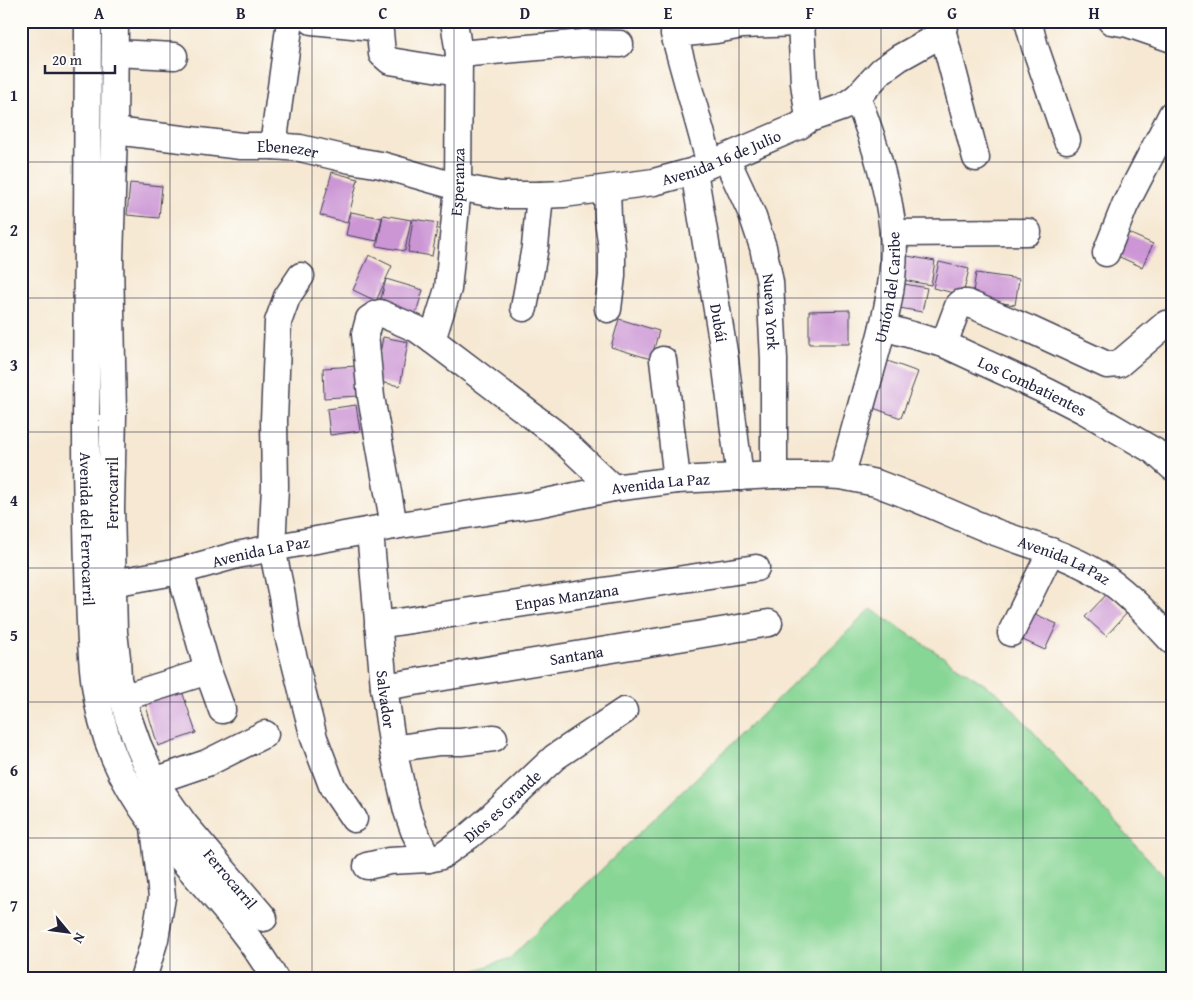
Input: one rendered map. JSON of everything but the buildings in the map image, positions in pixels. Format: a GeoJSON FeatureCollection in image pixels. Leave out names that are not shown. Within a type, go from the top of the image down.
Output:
{"type":"FeatureCollection","features":[{"type":"Feature","properties":{"kind":"street","name":"Avenida del Ferrocarril"},"geometry":{"type":"LineString","coordinates":[[88,21],[86,515],[92,664],[98,703],[114,758],[142,810],[171,848],[246,934],[275,979]]}},
{"type":"Feature","properties":{"kind":"street","name":"Ferrocarril"},"geometry":{"type":"LineString","coordinates":[[115,21],[110,259],[113,414],[111,508],[114,632],[118,658],[118,679],[122,698],[138,745],[154,781],[185,825],[264,918]]}},
{"type":"Feature","properties":{"kind":"street"},"geometry":{"type":"LineString","coordinates":[[273,146],[290,21]]}},
{"type":"Feature","properties":{"kind":"street"},"geometry":{"type":"LineString","coordinates":[[312,21],[378,29],[381,35],[382,54],[390,61],[459,63],[584,44],[620,44]]}},
{"type":"Feature","properties":{"kind":"street","name":"Esperanza"},"geometry":{"type":"LineString","coordinates":[[432,340],[448,289],[453,254],[458,187],[459,63],[454,21]]}},
{"type":"Feature","properties":{"kind":"street"},"geometry":{"type":"LineString","coordinates":[[1028,21],[1067,140]]}},
{"type":"Feature","properties":{"kind":"street"},"geometry":{"type":"LineString","coordinates":[[1111,21],[1128,24],[1172,39]]}},
{"type":"Feature","properties":{"kind":"street"},"geometry":{"type":"LineString","coordinates":[[710,164],[674,34],[716,30],[742,25],[801,22],[804,83],[809,119]]}},
{"type":"Feature","properties":{"kind":"street"},"geometry":{"type":"LineString","coordinates":[[944,24],[976,158]]}},
{"type":"Feature","properties":{"kind":"street","name":"Avenida 16 de Julio"},"geometry":{"type":"LineString","coordinates":[[458,187],[499,195],[540,195],[607,189],[654,182],[710,164],[799,126],[809,119],[843,107],[857,97],[882,71],[899,58],[933,39],[944,24]]}},
{"type":"Feature","properties":{"kind":"street"},"geometry":{"type":"LineString","coordinates":[[115,54],[174,56]]}},
{"type":"Feature","properties":{"kind":"street","name":"Unión del Caribe"},"geometry":{"type":"LineString","coordinates":[[842,476],[883,328],[892,272],[893,234],[879,156],[857,97]]}},
{"type":"Feature","properties":{"kind":"street"},"geometry":{"type":"LineString","coordinates":[[1106,253],[1125,205],[1172,114]]}},
{"type":"Feature","properties":{"kind":"street","name":"Ebenezer"},"geometry":{"type":"LineString","coordinates":[[114,131],[224,144],[300,148],[381,165],[458,187]]}},
{"type":"Feature","properties":{"kind":"street","name":"Nueva York"},"geometry":{"type":"LineString","coordinates":[[710,164],[752,214],[763,248],[770,282],[774,359],[774,475]]}},
{"type":"Feature","properties":{"kind":"street","name":"Dubái"},"geometry":{"type":"LineString","coordinates":[[710,164],[724,352],[740,477]]}},
{"type":"Feature","properties":{"kind":"street"},"geometry":{"type":"LineString","coordinates":[[607,189],[612,249],[612,276],[608,309]]}},
{"type":"Feature","properties":{"kind":"street"},"geometry":{"type":"LineString","coordinates":[[524,308],[535,247],[540,195]]}},
{"type":"Feature","properties":{"kind":"street"},"geometry":{"type":"LineString","coordinates":[[893,234],[1028,232]]}},
{"type":"Feature","properties":{"kind":"street"},"geometry":{"type":"LineString","coordinates":[[301,276],[287,298],[278,322],[274,420],[276,487],[272,548],[287,631],[314,738],[333,788],[354,818]]}},
{"type":"Feature","properties":{"kind":"street"},"geometry":{"type":"LineString","coordinates":[[944,344],[958,306],[961,303],[967,303],[1029,328],[1107,365],[1119,364],[1166,324],[1172,325]]}},
{"type":"Feature","properties":{"kind":"street"},"geometry":{"type":"LineString","coordinates":[[382,529],[365,334],[369,319],[380,313],[416,329],[432,340],[556,434],[614,488]]}},
{"type":"Feature","properties":{"kind":"street","name":"Los Combatientes"},"geometry":{"type":"LineString","coordinates":[[883,328],[944,344],[1048,392],[1154,451],[1172,467]]}},
{"type":"Feature","properties":{"kind":"street"},"geometry":{"type":"LineString","coordinates":[[663,360],[677,480]]}},
{"type":"Feature","properties":{"kind":"street","name":"Avenida La Paz"},"geometry":{"type":"LineString","coordinates":[[112,583],[180,571],[237,555],[272,548],[537,504],[614,488],[677,480],[774,475],[842,476],[876,483],[995,531],[1051,551],[1088,568],[1107,580],[1129,598],[1172,641]]}},
{"type":"Feature","properties":{"kind":"street","name":"Salvador"},"geometry":{"type":"LineString","coordinates":[[382,529],[378,625],[384,687],[393,749],[407,811],[414,831],[428,859]]}},
{"type":"Feature","properties":{"kind":"street"},"geometry":{"type":"LineString","coordinates":[[1011,633],[1051,551]]}},
{"type":"Feature","properties":{"kind":"street","name":"Enpas Manzana"},"geometry":{"type":"LineString","coordinates":[[378,625],[756,568]]}},
{"type":"Feature","properties":{"kind":"street"},"geometry":{"type":"LineString","coordinates":[[180,571],[208,671],[222,710]]}},
{"type":"Feature","properties":{"kind":"street","name":"Santana"},"geometry":{"type":"LineString","coordinates":[[384,687],[769,623]]}},
{"type":"Feature","properties":{"kind":"street"},"geometry":{"type":"LineString","coordinates":[[122,698],[208,671]]}},
{"type":"Feature","properties":{"kind":"street","name":"Dios es Grande"},"geometry":{"type":"LineString","coordinates":[[366,866],[389,861],[428,859],[441,856],[469,836],[555,757],[624,711]]}},
{"type":"Feature","properties":{"kind":"street"},"geometry":{"type":"LineString","coordinates":[[154,781],[207,763],[265,734]]}},
{"type":"Feature","properties":{"kind":"street"},"geometry":{"type":"LineString","coordinates":[[393,749],[439,742],[461,742],[494,738]]}},
{"type":"Feature","properties":{"kind":"street"},"geometry":{"type":"LineString","coordinates":[[143,979],[155,938],[162,897],[154,826]]}},
{"type":"Feature","properties":{"kind":"green space"},"geometry":{"type":"Polygon","coordinates":[[[871,609],[999,694],[1172,885],[1172,979],[452,979],[510,958],[871,609]]]}},
{"type":"Feature","properties":{"kind":"railway"},"geometry":{"type":"LineString","coordinates":[[21,127],[22,21]]}}]}
